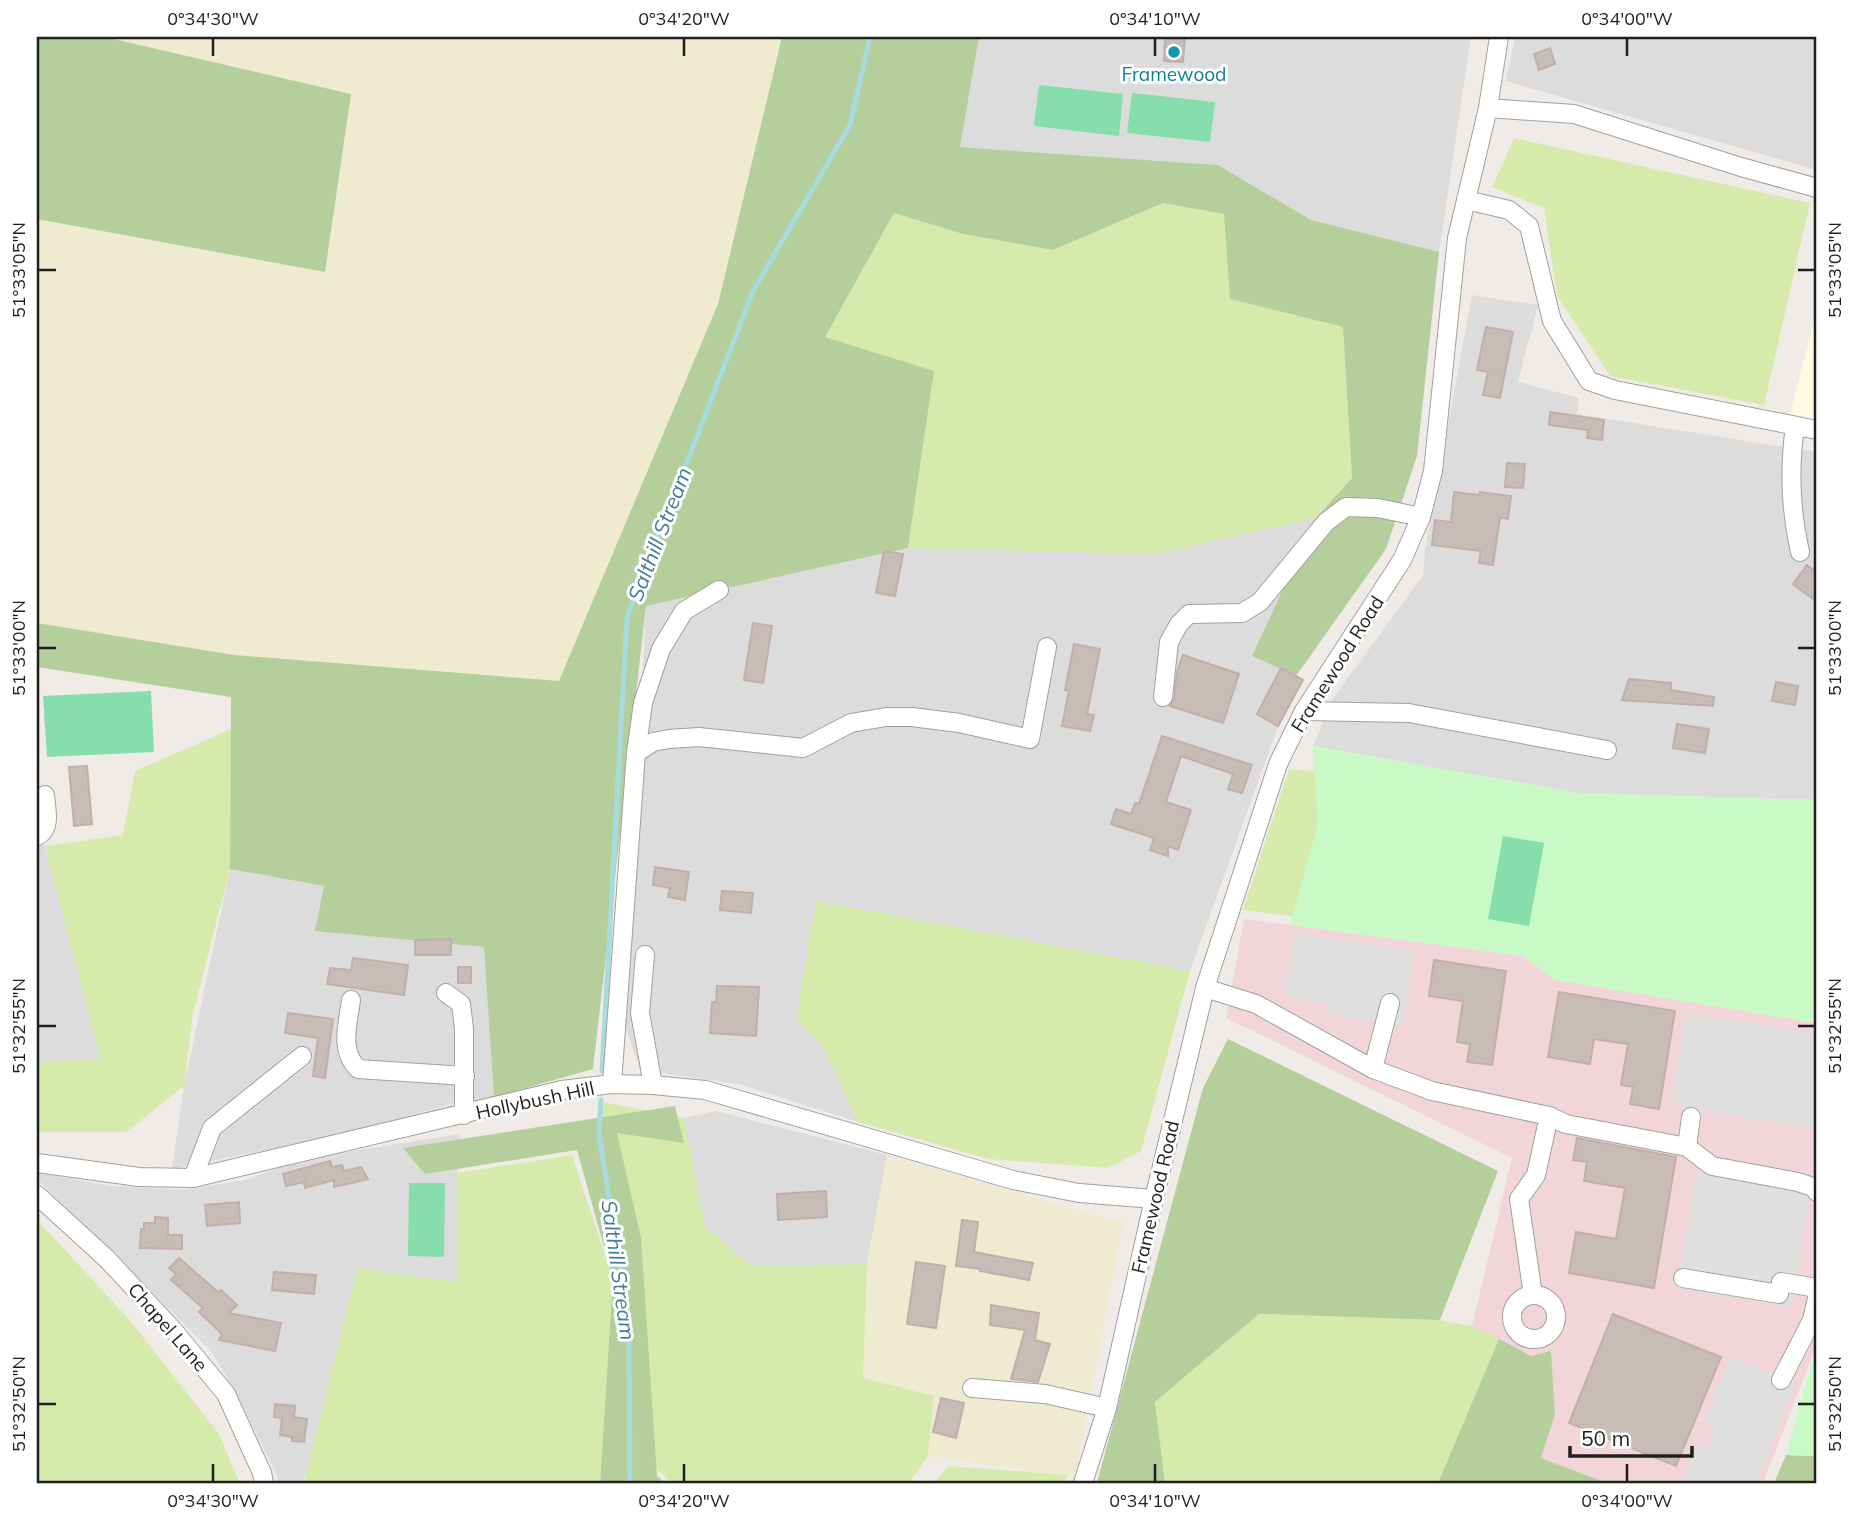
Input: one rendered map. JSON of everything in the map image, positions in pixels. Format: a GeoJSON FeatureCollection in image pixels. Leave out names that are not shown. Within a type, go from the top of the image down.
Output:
{"type":"FeatureCollection","features":[{"type":"Feature","properties":{"kind":"street","name":"Framewood Road"},"geometry":{"type":"LineString","coordinates":[[1083,1483],[1107,1408],[1205,988],[1278,764],[1304,711],[1402,560],[1421,517],[1433,471],[1457,238],[1488,107],[1499,37]]}},
{"type":"Feature","properties":{"kind":"street"},"geometry":{"type":"LineString","coordinates":[[1488,107],[1574,114],[1817,188]]}},
{"type":"Feature","properties":{"kind":"street"},"geometry":{"type":"LineString","coordinates":[[1466,200],[1509,210],[1529,226],[1552,321],[1589,381],[1615,390],[1817,430]]}},
{"type":"Feature","properties":{"kind":"street"},"geometry":{"type":"LineString","coordinates":[[1795,426],[1790,493],[1800,552]]}},
{"type":"Feature","properties":{"kind":"street"},"geometry":{"type":"LineString","coordinates":[[1163,697],[1169,642],[1179,624],[1189,614],[1242,613],[1260,602],[1326,522],[1346,507],[1378,508],[1421,517]]}},
{"type":"Feature","properties":{"kind":"street"},"geometry":{"type":"LineString","coordinates":[[612,1084],[636,753],[643,703],[661,649],[684,611],[719,590]]}},
{"type":"Feature","properties":{"kind":"street"},"geometry":{"type":"LineString","coordinates":[[636,753],[653,742],[699,737],[803,748],[851,723],[912,717],[960,723],[1030,739],[1047,647]]}},
{"type":"Feature","properties":{"kind":"street"},"geometry":{"type":"LineString","coordinates":[[1304,711],[1409,713],[1607,750]]}},
{"type":"Feature","properties":{"kind":"street"},"geometry":{"type":"LineString","coordinates":[[37,836],[43,833],[48,824],[45,794]]}},
{"type":"Feature","properties":{"kind":"street"},"geometry":{"type":"LineString","coordinates":[[645,955],[640,1013],[653,1085]]}},
{"type":"Feature","properties":{"kind":"street"},"geometry":{"type":"LineString","coordinates":[[1205,988],[1256,1004],[1373,1069],[1432,1091],[1549,1116],[1566,1124],[1687,1147],[1712,1166],[1816,1187]]}},
{"type":"Feature","properties":{"kind":"street"},"geometry":{"type":"LineString","coordinates":[[446,993],[461,1004],[464,1115]]}},
{"type":"Feature","properties":{"kind":"street"},"geometry":{"type":"LineString","coordinates":[[351,1000],[346,1050],[358,1069],[465,1076]]}},
{"type":"Feature","properties":{"kind":"street"},"geometry":{"type":"LineString","coordinates":[[1373,1069],[1390,1003]]}},
{"type":"Feature","properties":{"kind":"street"},"geometry":{"type":"LineString","coordinates":[[193,1178],[212,1128],[302,1056]]}},
{"type":"Feature","properties":{"kind":"street","name":"Hollybush Hill"},"geometry":{"type":"LineString","coordinates":[[37,1163],[139,1177],[193,1178],[562,1090],[612,1084],[653,1085],[705,1090],[1013,1180],[1079,1193],[1154,1199]]}},
{"type":"Feature","properties":{"kind":"street"},"geometry":{"type":"LineString","coordinates":[[1533,1295],[1519,1199],[1536,1175],[1549,1116]]}},
{"type":"Feature","properties":{"kind":"street"},"geometry":{"type":"LineString","coordinates":[[1687,1147],[1691,1117]]}},
{"type":"Feature","properties":{"kind":"street","name":"Chapel Lane"},"geometry":{"type":"LineString","coordinates":[[37,1195],[107,1259],[174,1331],[226,1394],[264,1483]]}},
{"type":"Feature","properties":{"kind":"street"},"geometry":{"type":"LineString","coordinates":[[1683,1278],[1779,1294],[1781,1282],[1817,1288]]}},
{"type":"Feature","properties":{"kind":"street"},"geometry":{"type":"LineString","coordinates":[[1781,1380],[1812,1320],[1817,1298]]}},
{"type":"Feature","properties":{"kind":"street"},"geometry":{"type":"LineString","coordinates":[[972,1388],[1045,1394],[1107,1408]]}},
{"type":"Feature","properties":{"kind":"shaded area"},"geometry":{"type":"Polygon","coordinates":[[[105,37],[782,37],[718,304],[559,682],[234,655],[37,623],[37,219],[325,272],[351,94],[105,37]]]}},
{"type":"Feature","properties":{"kind":"shaded area"},"geometry":{"type":"Polygon","coordinates":[[[979,37],[1471,37],[1439,252],[1311,220],[1218,165],[960,147],[979,37]]]}},
{"type":"Feature","properties":{"kind":"shaded area"},"geometry":{"type":"Polygon","coordinates":[[[1515,37],[1817,37],[1817,170],[1506,81],[1515,37]]]}},
{"type":"Feature","properties":{"kind":"shaded area"},"geometry":{"type":"Polygon","coordinates":[[[1472,295],[1538,305],[1518,382],[1579,398],[1577,414],[1817,452],[1817,800],[1579,793],[1313,746],[1334,697],[1423,575],[1425,550],[1472,295]]]}},
{"type":"Feature","properties":{"kind":"shaded area"},"geometry":{"type":"Polygon","coordinates":[[[1817,310],[1817,424],[1789,418],[1817,310]]]}},
{"type":"Feature","properties":{"kind":"shaded area"},"geometry":{"type":"Polygon","coordinates":[[[1316,518],[1253,655],[1296,676],[1190,971],[816,901],[796,1018],[823,1046],[858,1122],[738,1084],[640,1070],[625,1025],[646,606],[908,548],[1155,554],[1316,518]]]}},
{"type":"Feature","properties":{"kind":"shaded area"},"geometry":{"type":"Polygon","coordinates":[[[37,817],[101,1059],[37,1063],[37,817]]]}},
{"type":"Feature","properties":{"kind":"shaded area"},"geometry":{"type":"Polygon","coordinates":[[[230,869],[324,886],[316,931],[485,947],[494,1097],[463,1101],[335,1136],[172,1169],[184,1086],[230,869]]]}},
{"type":"Feature","properties":{"kind":"shaded area"},"geometry":{"type":"Polygon","coordinates":[[[1244,919],[1523,956],[1556,980],[1817,1023],[1817,1344],[1763,1483],[1607,1483],[1541,1458],[1555,1414],[1551,1352],[1531,1356],[1472,1326],[1512,1158],[1226,1018],[1244,919]]]}},
{"type":"Feature","properties":{"kind":"shaded area"},"geometry":{"type":"Polygon","coordinates":[[[1294,933],[1414,951],[1402,1026],[1328,1015],[1329,1003],[1284,996],[1294,933]]]}},
{"type":"Feature","properties":{"kind":"shaded area"},"geometry":{"type":"Polygon","coordinates":[[[1686,1013],[1817,1034],[1817,1129],[1671,1105],[1686,1013]]]}},
{"type":"Feature","properties":{"kind":"shaded area"},"geometry":{"type":"Polygon","coordinates":[[[716,1111],[887,1155],[867,1264],[751,1266],[705,1226],[684,1118],[716,1111]]]}},
{"type":"Feature","properties":{"kind":"shaded area"},"geometry":{"type":"Polygon","coordinates":[[[460,1134],[457,1173],[457,1283],[304,1478],[304,1483],[278,1483],[278,1477],[234,1389],[210,1350],[37,1179],[37,1173],[112,1186],[184,1190],[249,1179],[301,1159],[460,1134]]]}},
{"type":"Feature","properties":{"kind":"shaded area"},"geometry":{"type":"Polygon","coordinates":[[[887,1155],[1123,1223],[1075,1477],[928,1456],[934,1396],[863,1378],[867,1264],[887,1155]]]}},
{"type":"Feature","properties":{"kind":"shaded area"},"geometry":{"type":"Polygon","coordinates":[[[1696,1174],[1811,1193],[1791,1307],[1677,1287],[1696,1174]]]}},
{"type":"Feature","properties":{"kind":"shaded area"},"geometry":{"type":"Polygon","coordinates":[[[1729,1358],[1796,1380],[1757,1483],[1681,1483],[1697,1446],[1707,1449],[1714,1427],[1703,1423],[1729,1358]]]}},
{"type":"Feature","properties":{"kind":"green space"},"geometry":{"type":"Polygon","coordinates":[[[37,37],[105,37],[351,94],[325,272],[37,219],[37,37]]]}},
{"type":"Feature","properties":{"kind":"green space"},"geometry":{"type":"Polygon","coordinates":[[[782,37],[979,37],[960,147],[1218,165],[1311,220],[1439,252],[1417,456],[1386,549],[1296,676],[1252,656],[1316,518],[1352,478],[1343,327],[1230,299],[1224,214],[1163,203],[1053,250],[963,234],[894,213],[825,337],[934,371],[908,548],[646,606],[593,1069],[494,1097],[484,947],[315,931],[324,886],[230,869],[231,697],[37,667],[37,623],[234,655],[559,681],[718,304],[782,37]]]}},
{"type":"Feature","properties":{"kind":"green space"},"geometry":{"type":"Polygon","coordinates":[[[1039,85],[1123,94],[1119,136],[1034,126],[1039,85]]]}},
{"type":"Feature","properties":{"kind":"green space"},"geometry":{"type":"Polygon","coordinates":[[[1132,93],[1215,102],[1210,142],[1127,133],[1132,93]]]}},
{"type":"Feature","properties":{"kind":"green space"},"geometry":{"type":"Polygon","coordinates":[[[1514,138],[1810,203],[1764,405],[1610,376],[1557,296],[1544,208],[1492,187],[1514,138]]]}},
{"type":"Feature","properties":{"kind":"green space"},"geometry":{"type":"Polygon","coordinates":[[[1163,203],[1225,214],[1230,299],[1343,327],[1352,478],[1316,518],[1155,554],[908,548],[934,371],[825,337],[894,213],[963,234],[1053,250],[1163,203]]]}},
{"type":"Feature","properties":{"kind":"green space"},"geometry":{"type":"Polygon","coordinates":[[[151,691],[154,752],[47,757],[43,696],[151,691]]]}},
{"type":"Feature","properties":{"kind":"green space"},"geometry":{"type":"Polygon","coordinates":[[[231,729],[230,869],[193,1013],[184,1086],[126,1132],[37,1132],[37,1063],[100,1058],[45,846],[123,835],[135,771],[231,729]]]}},
{"type":"Feature","properties":{"kind":"green space"},"geometry":{"type":"Polygon","coordinates":[[[1313,746],[1579,793],[1817,800],[1817,1023],[1555,980],[1523,956],[1290,925],[1318,824],[1313,746]]]}},
{"type":"Feature","properties":{"kind":"green space"},"geometry":{"type":"Polygon","coordinates":[[[1289,769],[1383,776],[1397,930],[1243,910],[1289,769]]]}},
{"type":"Feature","properties":{"kind":"green space"},"geometry":{"type":"Polygon","coordinates":[[[1503,836],[1544,843],[1529,926],[1488,919],[1503,836]]]}},
{"type":"Feature","properties":{"kind":"green space"},"geometry":{"type":"Polygon","coordinates":[[[816,901],[1190,971],[1141,1151],[1108,1168],[988,1159],[858,1122],[823,1046],[796,1018],[816,901]]]}},
{"type":"Feature","properties":{"kind":"green space"},"geometry":{"type":"Polygon","coordinates":[[[1228,1039],[1498,1171],[1440,1320],[1259,1314],[1155,1402],[1165,1483],[1097,1483],[1203,1088],[1228,1039]]]}},
{"type":"Feature","properties":{"kind":"green space"},"geometry":{"type":"Polygon","coordinates":[[[598,1101],[684,1118],[705,1226],[751,1266],[867,1264],[863,1378],[934,1396],[928,1456],[909,1483],[672,1483],[636,1450],[622,1239],[598,1101]]]}},
{"type":"Feature","properties":{"kind":"green space"},"geometry":{"type":"Polygon","coordinates":[[[675,1106],[684,1143],[617,1133],[641,1238],[657,1476],[666,1483],[600,1483],[613,1279],[577,1150],[425,1174],[403,1148],[675,1106]]]}},
{"type":"Feature","properties":{"kind":"green space"},"geometry":{"type":"Polygon","coordinates":[[[572,1155],[613,1279],[600,1483],[304,1483],[357,1268],[457,1282],[457,1173],[572,1155]]]}},
{"type":"Feature","properties":{"kind":"green space"},"geometry":{"type":"Polygon","coordinates":[[[409,1183],[445,1183],[444,1257],[408,1256],[409,1183]]]}},
{"type":"Feature","properties":{"kind":"green space"},"geometry":{"type":"Polygon","coordinates":[[[37,1220],[127,1317],[217,1431],[240,1483],[37,1483],[37,1220]]]}},
{"type":"Feature","properties":{"kind":"green space"},"geometry":{"type":"Polygon","coordinates":[[[1259,1314],[1440,1320],[1472,1326],[1499,1339],[1438,1483],[1165,1483],[1155,1402],[1259,1314]]]}},
{"type":"Feature","properties":{"kind":"green space"},"geometry":{"type":"Polygon","coordinates":[[[1499,1339],[1531,1356],[1551,1351],[1555,1414],[1541,1458],[1607,1483],[1438,1483],[1499,1339]]]}},
{"type":"Feature","properties":{"kind":"green space"},"geometry":{"type":"Polygon","coordinates":[[[1817,1345],[1817,1456],[1786,1455],[1817,1345]]]}},
{"type":"Feature","properties":{"kind":"green space"},"geometry":{"type":"Polygon","coordinates":[[[1786,1455],[1817,1456],[1817,1483],[1774,1483],[1786,1455]]]}},
{"type":"Feature","properties":{"kind":"green space"},"geometry":{"type":"Polygon","coordinates":[[[949,1466],[1068,1475],[1064,1483],[933,1483],[949,1466]]]}},
{"type":"Feature","properties":{"kind":"building","name":"Framewood"},"geometry":{"type":"Polygon","coordinates":[[[1165,37],[1185,37],[1183,62],[1164,61],[1165,37]]]}},
{"type":"Feature","properties":{"kind":"building"},"geometry":{"type":"Polygon","coordinates":[[[1550,48],[1555,64],[1539,70],[1534,54],[1550,48]]]}},
{"type":"Feature","properties":{"kind":"building"},"geometry":{"type":"Polygon","coordinates":[[[1486,327],[1513,332],[1500,398],[1483,395],[1488,372],[1477,370],[1486,327]]]}},
{"type":"Feature","properties":{"kind":"building"},"geometry":{"type":"Polygon","coordinates":[[[1550,412],[1604,420],[1602,440],[1587,438],[1588,430],[1549,425],[1550,412]]]}},
{"type":"Feature","properties":{"kind":"building"},"geometry":{"type":"Polygon","coordinates":[[[1507,463],[1525,464],[1523,488],[1505,487],[1507,463]]]}},
{"type":"Feature","properties":{"kind":"building"},"geometry":{"type":"Polygon","coordinates":[[[1454,492],[1511,496],[1508,519],[1500,517],[1493,565],[1479,563],[1481,551],[1432,545],[1435,520],[1451,522],[1454,492]]]}},
{"type":"Feature","properties":{"kind":"building"},"geometry":{"type":"Polygon","coordinates":[[[884,551],[903,554],[895,596],[876,593],[884,551]]]}},
{"type":"Feature","properties":{"kind":"building"},"geometry":{"type":"Polygon","coordinates":[[[1807,565],[1817,573],[1817,602],[1793,584],[1807,565]]]}},
{"type":"Feature","properties":{"kind":"building"},"geometry":{"type":"Polygon","coordinates":[[[753,623],[772,626],[763,683],[744,680],[753,623]]]}},
{"type":"Feature","properties":{"kind":"building"},"geometry":{"type":"Polygon","coordinates":[[[1074,644],[1100,649],[1087,714],[1094,715],[1090,731],[1062,726],[1069,691],[1065,690],[1074,644]]]}},
{"type":"Feature","properties":{"kind":"building"},"geometry":{"type":"Polygon","coordinates":[[[1183,655],[1239,674],[1223,723],[1170,706],[1174,699],[1177,672],[1183,655]]]}},
{"type":"Feature","properties":{"kind":"building"},"geometry":{"type":"Polygon","coordinates":[[[1281,668],[1303,680],[1278,726],[1257,714],[1281,668]]]}},
{"type":"Feature","properties":{"kind":"building"},"geometry":{"type":"Polygon","coordinates":[[[1629,679],[1671,683],[1671,690],[1714,697],[1713,706],[1622,700],[1629,679]]]}},
{"type":"Feature","properties":{"kind":"building"},"geometry":{"type":"Polygon","coordinates":[[[1776,682],[1798,686],[1795,705],[1772,701],[1776,682]]]}},
{"type":"Feature","properties":{"kind":"building"},"geometry":{"type":"Polygon","coordinates":[[[1677,724],[1709,729],[1705,753],[1673,748],[1677,724]]]}},
{"type":"Feature","properties":{"kind":"building"},"geometry":{"type":"Polygon","coordinates":[[[1162,736],[1252,765],[1242,793],[1228,789],[1233,774],[1181,756],[1166,802],[1191,810],[1178,850],[1168,846],[1168,856],[1150,850],[1154,838],[1111,824],[1116,809],[1131,814],[1135,803],[1139,804],[1162,736]]]}},
{"type":"Feature","properties":{"kind":"building"},"geometry":{"type":"Polygon","coordinates":[[[87,766],[92,824],[74,826],[69,767],[87,766]]]}},
{"type":"Feature","properties":{"kind":"building"},"geometry":{"type":"Polygon","coordinates":[[[655,867],[689,872],[685,900],[668,897],[670,888],[653,885],[655,867]]]}},
{"type":"Feature","properties":{"kind":"building"},"geometry":{"type":"Polygon","coordinates":[[[722,891],[753,893],[751,913],[720,910],[722,891]]]}},
{"type":"Feature","properties":{"kind":"building"},"geometry":{"type":"Polygon","coordinates":[[[451,939],[451,955],[415,955],[415,940],[451,939]]]}},
{"type":"Feature","properties":{"kind":"building"},"geometry":{"type":"Polygon","coordinates":[[[353,958],[408,965],[404,995],[327,984],[330,968],[351,970],[353,958]]]}},
{"type":"Feature","properties":{"kind":"building"},"geometry":{"type":"Polygon","coordinates":[[[1434,960],[1506,971],[1492,1065],[1467,1062],[1470,1044],[1457,1042],[1463,1001],[1429,996],[1434,960]]]}},
{"type":"Feature","properties":{"kind":"building"},"geometry":{"type":"Polygon","coordinates":[[[458,967],[471,967],[471,983],[458,983],[458,967]]]}},
{"type":"Feature","properties":{"kind":"building"},"geometry":{"type":"Polygon","coordinates":[[[717,986],[759,987],[756,1036],[710,1033],[712,1002],[716,1002],[717,986]]]}},
{"type":"Feature","properties":{"kind":"building"},"geometry":{"type":"Polygon","coordinates":[[[1559,992],[1675,1011],[1659,1109],[1630,1104],[1633,1087],[1621,1085],[1628,1044],[1594,1039],[1590,1064],[1548,1057],[1559,992]]]}},
{"type":"Feature","properties":{"kind":"building"},"geometry":{"type":"Polygon","coordinates":[[[288,1013],[333,1019],[325,1078],[313,1076],[318,1038],[285,1033],[288,1013]]]}},
{"type":"Feature","properties":{"kind":"building"},"geometry":{"type":"Polygon","coordinates":[[[1577,1138],[1676,1157],[1654,1288],[1569,1273],[1576,1232],[1616,1239],[1625,1188],[1584,1181],[1587,1162],[1573,1160],[1577,1138]]]}},
{"type":"Feature","properties":{"kind":"building"},"geometry":{"type":"Polygon","coordinates":[[[330,1161],[332,1167],[342,1165],[344,1171],[361,1167],[368,1179],[334,1187],[334,1180],[305,1188],[304,1182],[286,1186],[283,1174],[330,1161]]]}},
{"type":"Feature","properties":{"kind":"building"},"geometry":{"type":"Polygon","coordinates":[[[826,1191],[827,1217],[778,1220],[777,1194],[826,1191]]]}},
{"type":"Feature","properties":{"kind":"building"},"geometry":{"type":"Polygon","coordinates":[[[239,1202],[240,1223],[207,1226],[205,1205],[239,1202]]]}},
{"type":"Feature","properties":{"kind":"building"},"geometry":{"type":"Polygon","coordinates":[[[155,1217],[168,1218],[168,1235],[182,1235],[182,1249],[140,1248],[141,1229],[144,1229],[144,1223],[155,1223],[155,1217]]]}},
{"type":"Feature","properties":{"kind":"building"},"geometry":{"type":"Polygon","coordinates":[[[962,1220],[978,1222],[974,1252],[1033,1263],[1029,1280],[956,1266],[962,1220]]]}},
{"type":"Feature","properties":{"kind":"building"},"geometry":{"type":"Polygon","coordinates":[[[179,1258],[237,1305],[229,1313],[281,1323],[275,1351],[219,1340],[222,1334],[199,1312],[203,1308],[171,1280],[176,1274],[169,1268],[179,1258]]]}},
{"type":"Feature","properties":{"kind":"building"},"geometry":{"type":"Polygon","coordinates":[[[916,1262],[945,1266],[936,1328],[907,1324],[916,1262]]]}},
{"type":"Feature","properties":{"kind":"building"},"geometry":{"type":"Polygon","coordinates":[[[274,1272],[316,1275],[314,1294],[272,1290],[274,1272]]]}},
{"type":"Feature","properties":{"kind":"building"},"geometry":{"type":"Polygon","coordinates":[[[991,1305],[1039,1313],[1035,1340],[1050,1344],[1038,1382],[1011,1379],[1025,1330],[990,1325],[991,1305]]]}},
{"type":"Feature","properties":{"kind":"building"},"geometry":{"type":"Polygon","coordinates":[[[1613,1314],[1721,1357],[1676,1466],[1569,1423],[1613,1314]]]}},
{"type":"Feature","properties":{"kind":"building"},"geometry":{"type":"Polygon","coordinates":[[[941,1398],[964,1403],[956,1438],[933,1432],[941,1398]]]}},
{"type":"Feature","properties":{"kind":"building"},"geometry":{"type":"Polygon","coordinates":[[[275,1404],[295,1406],[294,1417],[307,1419],[304,1442],[292,1441],[292,1437],[280,1435],[282,1418],[274,1417],[275,1404]]]}},
{"type":"Feature","properties":{"kind":"waterway","name":"Salthill Stream"},"geometry":{"type":"LineString","coordinates":[[602,1071],[627,618],[753,291],[850,125],[870,37]]}},
{"type":"Feature","properties":{"kind":"waterway","name":"Salthill Stream"},"geometry":{"type":"LineString","coordinates":[[601,1100],[599,1135],[629,1319],[630,1483]]}},
{"type":"Feature","properties":{"kind":"place","name":"Framewood"},"geometry":{"type":"Point","coordinates":[1174,52]}}]}
